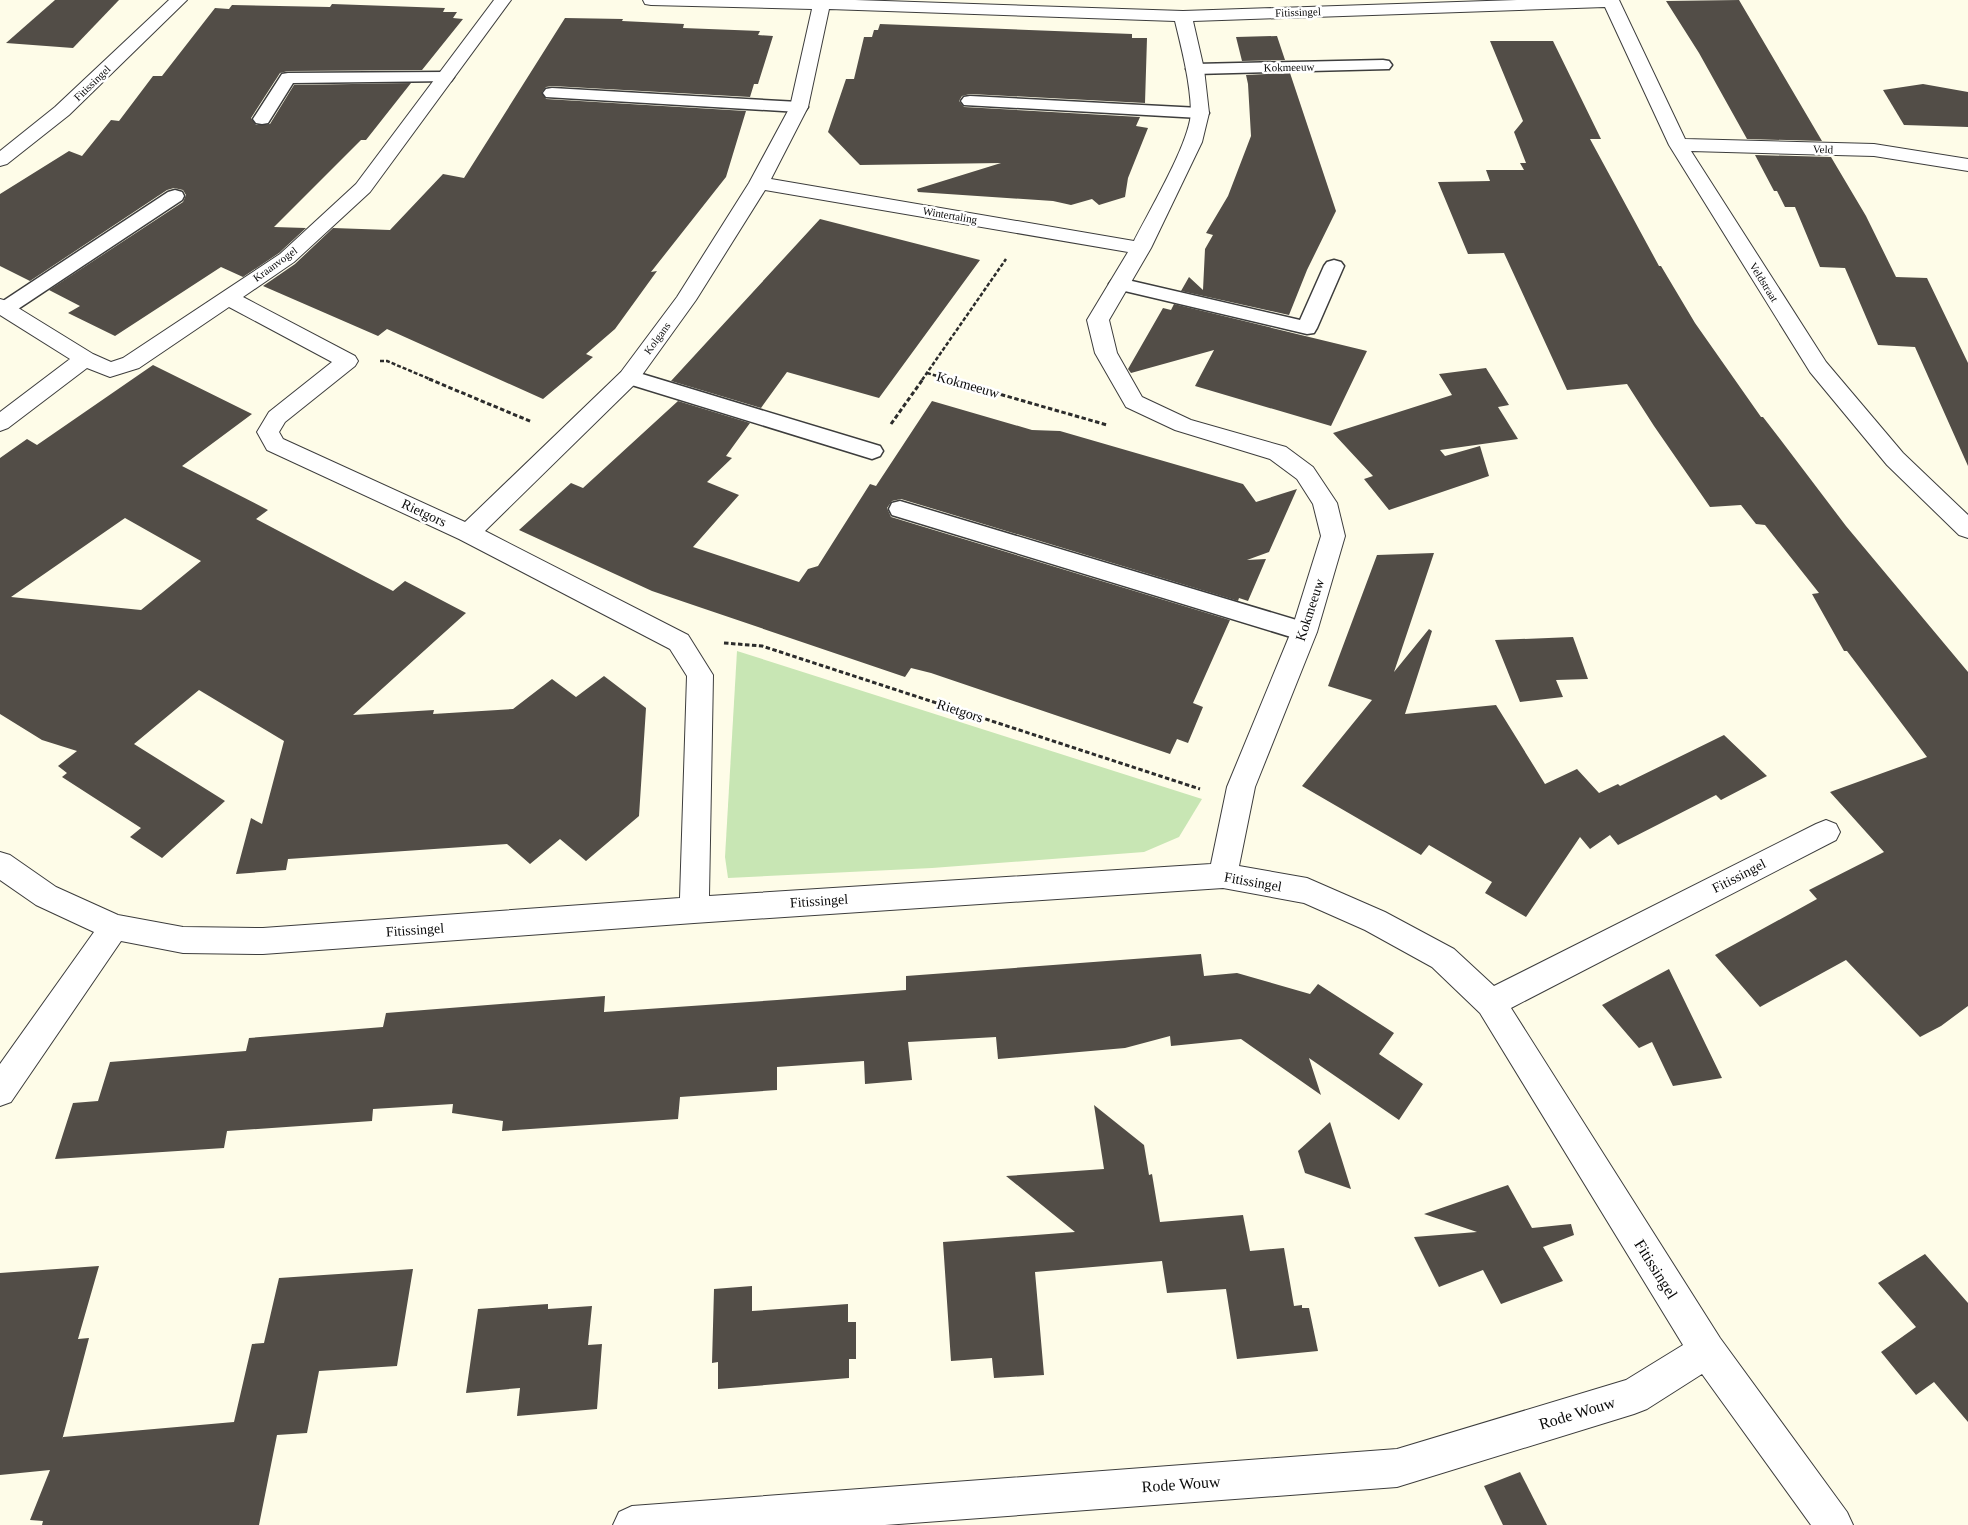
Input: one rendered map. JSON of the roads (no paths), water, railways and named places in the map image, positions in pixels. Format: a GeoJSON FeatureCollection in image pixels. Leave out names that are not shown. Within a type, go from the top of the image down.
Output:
{"type":"FeatureCollection","features":[{"type":"Feature","properties":{"kind":"street","name":"Fitissingel"},"geometry":{"type":"LineString","coordinates":[[0,160],[62,111],[179,0]]}},
{"type":"Feature","properties":{"kind":"street","name":"Kraanvogel"},"geometry":{"type":"LineString","coordinates":[[3,308],[85,359],[110,370],[131,363],[227,296],[287,258],[362,188],[503,0]]}},
{"type":"Feature","properties":{"kind":"street","name":"Fitissingel"},"geometry":{"type":"LineString","coordinates":[[651,0],[822,4],[998,5],[1182,16],[1224,7],[1611,1]]}},
{"type":"Feature","properties":{"kind":"street","name":"Veldstraat"},"geometry":{"type":"LineString","coordinates":[[1611,1],[1678,145],[1818,367],[1895,458],[1968,529]]}},
{"type":"Feature","properties":{"kind":"street","name":"Kolgans"},"geometry":{"type":"LineString","coordinates":[[468,533],[629,377],[685,300],[759,183],[798,107],[822,4]]}},
{"type":"Feature","properties":{"kind":"street","name":"Kokmeeuw"},"geometry":{"type":"LineString","coordinates":[[1182,16],[1195,69],[1200,113],[1193,142],[1141,248],[1098,320],[1106,353],[1134,402],[1183,425],[1278,453],[1305,473],[1325,503],[1333,536],[1304,632],[1241,787],[1223,876]]}},
{"type":"Feature","properties":{"kind":"street","name":"Veld"},"geometry":{"type":"LineString","coordinates":[[1678,145],[1874,150],[1968,165]]}},
{"type":"Feature","properties":{"kind":"street","name":"Wintertaling"},"geometry":{"type":"LineString","coordinates":[[759,183],[1141,248]]}},
{"type":"Feature","properties":{"kind":"street","name":"Rietgors"},"geometry":{"type":"LineString","coordinates":[[227,296],[347,361],[277,417],[268,432],[275,444],[468,533],[679,642],[700,675],[694,910]]}},
{"type":"Feature","properties":{"kind":"street"},"geometry":{"type":"LineString","coordinates":[[0,423],[85,359]]}},
{"type":"Feature","properties":{"kind":"street","name":"Fitissingel"},"geometry":{"type":"LineString","coordinates":[[1491,1003],[1826,832]]}},
{"type":"Feature","properties":{"kind":"street","name":"Fitissingel"},"geometry":{"type":"LineString","coordinates":[[0,864],[46,896],[114,927],[184,940],[262,941],[694,910],[1223,876],[1307,892],[1374,921],[1443,958],[1491,1003],[1706,1351],[1834,1525]]}},
{"type":"Feature","properties":{"kind":"street"},"geometry":{"type":"LineString","coordinates":[[0,1091],[114,927]]}},
{"type":"Feature","properties":{"kind":"street","name":"Rode Wouw"},"geometry":{"type":"LineString","coordinates":[[632,1525],[1397,1468],[1634,1396],[1706,1351]]}},
{"type":"Feature","properties":{"kind":"lane","name":"Kokmeeuw"},"geometry":{"type":"LineString","coordinates":[[1195,69],[1383,65]]}},
{"type":"Feature","properties":{"kind":"lane"},"geometry":{"type":"LineString","coordinates":[[262,119],[288,78],[445,77]]}},
{"type":"Feature","properties":{"kind":"lane"},"geometry":{"type":"LineString","coordinates":[[552,93],[798,107]]}},
{"type":"Feature","properties":{"kind":"lane"},"geometry":{"type":"LineString","coordinates":[[970,100],[1200,113]]}},
{"type":"Feature","properties":{"kind":"lane","name":"Kraanvogel"},"geometry":{"type":"LineString","coordinates":[[3,308],[176,196]]}},
{"type":"Feature","properties":{"kind":"lane"},"geometry":{"type":"LineString","coordinates":[[1120,284],[1307,328],[1334,266]]}},
{"type":"Feature","properties":{"kind":"lane"},"geometry":{"type":"LineString","coordinates":[[629,377],[872,451]]}},
{"type":"Feature","properties":{"kind":"lane"},"geometry":{"type":"LineString","coordinates":[[900,509],[1304,632]]}}]}
